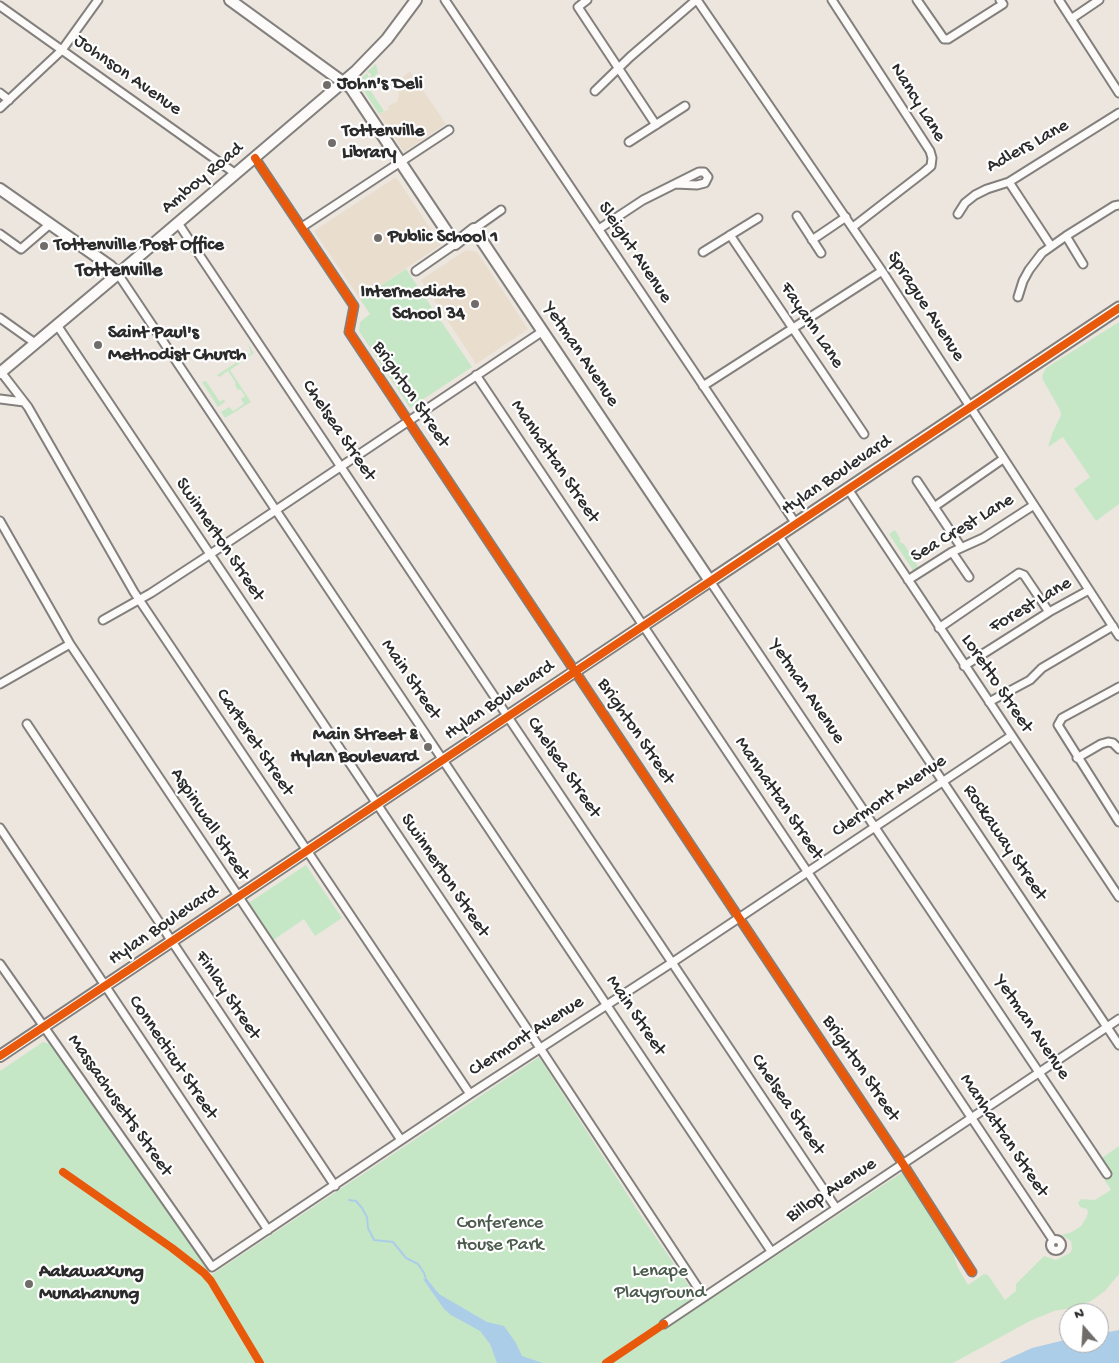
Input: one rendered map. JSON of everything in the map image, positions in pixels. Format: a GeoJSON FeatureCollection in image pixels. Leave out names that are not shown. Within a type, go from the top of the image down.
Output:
{"type":"FeatureCollection","features":[{"type":"Feature","properties":{"kind":"main road","name":"Hylan Boulevard"},"geometry":{"type":"LineString","coordinates":[[710,581],[1119,308]]}},
{"type":"Feature","properties":{"kind":"street"},"geometry":{"type":"LineString","coordinates":[[0,108],[62,50],[98,0]]}},
{"type":"Feature","properties":{"kind":"street"},"geometry":{"type":"LineString","coordinates":[[230,0],[353,90],[455,244]]}},
{"type":"Feature","properties":{"kind":"street","name":"Amboy Road"},"geometry":{"type":"LineString","coordinates":[[1,372],[343,82],[379,48],[416,0]]}},
{"type":"Feature","properties":{"kind":"street","name":"Sleight Avenue"},"geometry":{"type":"LineString","coordinates":[[445,0],[796,524]]}},
{"type":"Feature","properties":{"kind":"street"},"geometry":{"type":"LineString","coordinates":[[587,0],[578,7],[656,125]]}},
{"type":"Feature","properties":{"kind":"street"},"geometry":{"type":"LineString","coordinates":[[595,90],[697,0]]}},
{"type":"Feature","properties":{"kind":"street","name":"Sprague Avenue"},"geometry":{"type":"LineString","coordinates":[[697,0],[853,227],[1119,636]]}},
{"type":"Feature","properties":{"kind":"street","name":"Nancy Lane"},"geometry":{"type":"LineString","coordinates":[[832,0],[925,143],[932,158],[932,163],[927,170],[853,227]]}},
{"type":"Feature","properties":{"kind":"street"},"geometry":{"type":"LineString","coordinates":[[917,0],[944,39],[948,39],[1003,4],[1000,0]]}},
{"type":"Feature","properties":{"kind":"street"},"geometry":{"type":"LineString","coordinates":[[1059,0],[1119,92]]}},
{"type":"Feature","properties":{"kind":"street"},"geometry":{"type":"LineString","coordinates":[[1071,19],[1099,0]]}},
{"type":"Feature","properties":{"kind":"street","name":"Johnson Avenue"},"geometry":{"type":"LineString","coordinates":[[0,6],[236,174]]}},
{"type":"Feature","properties":{"kind":"street"},"geometry":{"type":"LineString","coordinates":[[0,93],[9,100]]}},
{"type":"Feature","properties":{"kind":"street"},"geometry":{"type":"LineString","coordinates":[[629,142],[685,106]]}},
{"type":"Feature","properties":{"kind":"street","name":"Adlers Lane"},"geometry":{"type":"LineString","coordinates":[[958,214],[965,203],[975,195],[1009,182],[1119,113]]}},
{"type":"Feature","properties":{"kind":"street"},"geometry":{"type":"LineString","coordinates":[[302,227],[449,130]]}},
{"type":"Feature","properties":{"kind":"street","name":"Brighton Street"},"geometry":{"type":"LineString","coordinates":[[255,158],[354,306],[349,332],[903,1164],[972,1272]]}},
{"type":"Feature","properties":{"kind":"street"},"geometry":{"type":"LineString","coordinates":[[1009,182],[1051,246]]}},
{"type":"Feature","properties":{"kind":"street"},"geometry":{"type":"LineString","coordinates":[[599,229],[637,204],[675,184]]}},
{"type":"Feature","properties":{"kind":"street","name":"Main Street"},"geometry":{"type":"LineString","coordinates":[[0,189],[110,266],[118,274],[771,1251]]}},
{"type":"Feature","properties":{"kind":"street"},"geometry":{"type":"LineString","coordinates":[[1018,297],[1023,281],[1042,253],[1114,206],[1119,205]]}},
{"type":"Feature","properties":{"kind":"street"},"geometry":{"type":"LineString","coordinates":[[416,271],[500,210]]}},
{"type":"Feature","properties":{"kind":"street"},"geometry":{"type":"LineString","coordinates":[[797,216],[821,253]]}},
{"type":"Feature","properties":{"kind":"street"},"geometry":{"type":"LineString","coordinates":[[812,240],[846,217]]}},
{"type":"Feature","properties":{"kind":"street"},"geometry":{"type":"LineString","coordinates":[[703,252],[758,218]]}},
{"type":"Feature","properties":{"kind":"street","name":"Chelsea Street"},"geometry":{"type":"LineString","coordinates":[[178,223],[836,1208]]}},
{"type":"Feature","properties":{"kind":"street"},"geometry":{"type":"LineString","coordinates":[[0,234],[21,249],[50,224]]}},
{"type":"Feature","properties":{"kind":"street","name":"Yetman Avenue"},"geometry":{"type":"LineString","coordinates":[[474,229],[1107,1174]]}},
{"type":"Feature","properties":{"kind":"street","name":"Fayann Lane"},"geometry":{"type":"LineString","coordinates":[[730,235],[864,434]]}},
{"type":"Feature","properties":{"kind":"street"},"geometry":{"type":"LineString","coordinates":[[1066,236],[1083,264]]}},
{"type":"Feature","properties":{"kind":"street"},"geometry":{"type":"LineString","coordinates":[[704,386],[882,271]]}},
{"type":"Feature","properties":{"kind":"street"},"geometry":{"type":"LineString","coordinates":[[0,318],[35,343]]}},
{"type":"Feature","properties":{"kind":"street","name":"Swinnerton Street"},"geometry":{"type":"LineString","coordinates":[[57,325],[704,1297]]}},
{"type":"Feature","properties":{"kind":"street"},"geometry":{"type":"LineString","coordinates":[[103,620],[210,555],[341,465],[543,331]]}},
{"type":"Feature","properties":{"kind":"street","name":"Carteret Street"},"geometry":{"type":"LineString","coordinates":[[1,372],[24,402],[139,599],[470,1094]]}},
{"type":"Feature","properties":{"kind":"street","name":"Manhattan Street"},"geometry":{"type":"LineString","coordinates":[[476,375],[1053,1240]]}},
{"type":"Feature","properties":{"kind":"street"},"geometry":{"type":"LineString","coordinates":[[0,399],[24,402]]}},
{"type":"Feature","properties":{"kind":"street"},"geometry":{"type":"LineString","coordinates":[[934,507],[1003,459]]}},
{"type":"Feature","properties":{"kind":"street"},"geometry":{"type":"LineString","coordinates":[[918,481],[960,547]]}},
{"type":"Feature","properties":{"kind":"street","name":"Loretto Street"},"geometry":{"type":"LineString","coordinates":[[848,489],[1119,897]]}},
{"type":"Feature","properties":{"kind":"street","name":"Sea Crest Lane"},"geometry":{"type":"LineString","coordinates":[[908,580],[960,547],[983,538],[1034,505]]}},
{"type":"Feature","properties":{"kind":"street","name":"Aspinwall Street"},"geometry":{"type":"LineString","coordinates":[[0,521],[70,644],[401,1140]]}},
{"type":"Feature","properties":{"kind":"street","name":"Rockaway Street"},"geometry":{"type":"LineString","coordinates":[[778,535],[1119,1045]]}},
{"type":"Feature","properties":{"kind":"street"},"geometry":{"type":"LineString","coordinates":[[952,552],[969,577]]}},
{"type":"Feature","properties":{"kind":"street"},"geometry":{"type":"LineString","coordinates":[[939,628],[1022,573],[1049,612]]}},
{"type":"Feature","properties":{"kind":"street","name":"Hylan Boulevard"},"geometry":{"type":"LineString","coordinates":[[0,1056],[710,581]]}},
{"type":"Feature","properties":{"kind":"street","name":"Forest Lane"},"geometry":{"type":"LineString","coordinates":[[964,666],[1049,612],[1089,590]]}},
{"type":"Feature","properties":{"kind":"street"},"geometry":{"type":"LineString","coordinates":[[989,702],[1030,680],[1042,668],[1113,626]]}},
{"type":"Feature","properties":{"kind":"street"},"geometry":{"type":"LineString","coordinates":[[0,682],[70,644]]}},
{"type":"Feature","properties":{"kind":"street"},"geometry":{"type":"LineString","coordinates":[[1119,687],[1059,720],[1058,727],[1119,822]]}},
{"type":"Feature","properties":{"kind":"street","name":"Finlay Street"},"geometry":{"type":"LineString","coordinates":[[27,724],[335,1186]]}},
{"type":"Feature","properties":{"kind":"street","name":"Clermont Avenue"},"geometry":{"type":"LineString","coordinates":[[212,1267],[1011,736]]}},
{"type":"Feature","properties":{"kind":"street"},"geometry":{"type":"LineString","coordinates":[[1077,758],[1108,742],[1113,743],[1119,749]]}},
{"type":"Feature","properties":{"kind":"street","name":"Connecticut Street"},"geometry":{"type":"LineString","coordinates":[[0,828],[268,1230]]}},
{"type":"Feature","properties":{"kind":"street","name":"Massachusetts Street"},"geometry":{"type":"LineString","coordinates":[[0,964],[212,1267]]}},
{"type":"Feature","properties":{"kind":"street","name":"Billop Avenue"},"geometry":{"type":"LineString","coordinates":[[664,1324],[1119,1020]]}},
{"type":"Feature","properties":{"kind":"shaded area"},"geometry":{"type":"Polygon","coordinates":[[[410,71],[446,124],[404,152],[379,114],[389,109],[388,106],[397,102],[398,92],[404,87],[400,80],[410,71]]]}},
{"type":"Feature","properties":{"kind":"shaded area","name":"Public School 1"},"geometry":{"type":"Polygon","coordinates":[[[396,177],[441,245],[360,299],[314,231],[396,177]]]}},
{"type":"Feature","properties":{"kind":"shaded area","name":"Intermediate School 34"},"geometry":{"type":"Polygon","coordinates":[[[466,250],[477,252],[528,329],[476,364],[421,280],[466,250]]]}},
{"type":"Feature","properties":{"kind":"green space"},"geometry":{"type":"Polygon","coordinates":[[[376,64],[378,73],[366,84],[384,111],[379,114],[358,82],[367,73],[369,77],[371,76],[367,72],[376,64]]]}},
{"type":"Feature","properties":{"kind":"green space"},"geometry":{"type":"Polygon","coordinates":[[[406,269],[472,367],[410,408],[359,331],[360,322],[370,314],[360,299],[406,269]]]}},
{"type":"Feature","properties":{"kind":"green space"},"geometry":{"type":"Polygon","coordinates":[[[1119,322],[1119,504],[1096,521],[1074,489],[1090,477],[1063,437],[1048,447],[1061,415],[1042,376],[1046,368],[1119,322]]]}},
{"type":"Feature","properties":{"kind":"green space"},"geometry":{"type":"Polygon","coordinates":[[[248,344],[254,353],[230,370],[251,402],[225,418],[221,412],[229,407],[233,411],[244,404],[241,399],[245,396],[240,389],[238,390],[228,371],[219,377],[217,375],[251,353],[248,344]]]}},
{"type":"Feature","properties":{"kind":"green space"},"geometry":{"type":"Polygon","coordinates":[[[206,381],[220,402],[224,399],[225,402],[218,407],[202,382],[206,381]]]}},
{"type":"Feature","properties":{"kind":"green space"},"geometry":{"type":"Polygon","coordinates":[[[895,530],[900,538],[900,542],[904,544],[919,568],[914,572],[889,534],[895,530]]]}},
{"type":"Feature","properties":{"kind":"green space"},"geometry":{"type":"Polygon","coordinates":[[[306,865],[342,918],[315,936],[304,919],[272,941],[247,904],[306,865]]]}},
{"type":"Feature","properties":{"kind":"green space","name":"Conference House Park"},"geometry":{"type":"Polygon","coordinates":[[[43,1042],[53,1045],[211,1275],[539,1057],[640,1214],[702,1305],[903,1172],[949,1240],[958,1268],[968,1285],[984,1274],[988,1275],[1005,1300],[1016,1291],[1016,1284],[1044,1256],[1056,1260],[1070,1253],[1072,1249],[1071,1241],[1062,1235],[1072,1232],[1081,1226],[1086,1218],[1087,1209],[1080,1207],[1078,1203],[1081,1199],[1095,1200],[1111,1190],[1104,1179],[1111,1172],[1102,1158],[1119,1146],[1119,1274],[1105,1291],[1091,1301],[1086,1303],[1059,1303],[1059,1310],[1030,1321],[953,1363],[0,1363],[0,1071],[43,1042]]]}},
{"type":"Feature","properties":{"kind":"water"},"geometry":{"type":"Polygon","coordinates":[[[423,1279],[427,1279],[439,1294],[487,1322],[504,1326],[516,1343],[522,1356],[543,1363],[497,1363],[490,1344],[480,1331],[444,1309],[423,1279]]]}},
{"type":"Feature","properties":{"kind":"water"},"geometry":{"type":"Polygon","coordinates":[[[1119,1330],[1119,1363],[999,1363],[1032,1348],[1059,1341],[1059,1353],[1109,1353],[1109,1332],[1119,1330]]]}},
{"type":"Feature","properties":{"kind":"waterway"},"geometry":{"type":"LineString","coordinates":[[349,1200],[356,1201],[362,1208],[367,1217],[368,1228],[374,1240],[393,1242],[406,1258],[418,1264],[426,1279]]}},
{"type":"Feature","properties":{"kind":"cycle path"},"geometry":{"type":"LineString","coordinates":[[255,158],[354,306],[349,332],[903,1164],[972,1272]]}},
{"type":"Feature","properties":{"kind":"cycle path"},"geometry":{"type":"LineString","coordinates":[[0,1056],[1119,308]]}},
{"type":"Feature","properties":{"kind":"cycle path"},"geometry":{"type":"LineString","coordinates":[[63,1172],[172,1248],[204,1273],[211,1281],[260,1363]]}},
{"type":"Feature","properties":{"kind":"cycle path"},"geometry":{"type":"LineString","coordinates":[[606,1363],[664,1324]]}},
{"type":"Feature","properties":{"kind":"place","name":"John's Deli"},"geometry":{"type":"Point","coordinates":[327,85]}},
{"type":"Feature","properties":{"kind":"place","name":"Tottenville Library"},"geometry":{"type":"Point","coordinates":[332,143]}},
{"type":"Feature","properties":{"kind":"place","name":"Public School 1"},"geometry":{"type":"Point","coordinates":[378,238]}},
{"type":"Feature","properties":{"kind":"place","name":"Tottenville Post Office"},"geometry":{"type":"Point","coordinates":[44,246]}},
{"type":"Feature","properties":{"kind":"place","name":"Intermediate School 34"},"geometry":{"type":"Point","coordinates":[475,304]}},
{"type":"Feature","properties":{"kind":"place","name":"Saint Paul's Methodist Church"},"geometry":{"type":"Point","coordinates":[98,345]}},
{"type":"Feature","properties":{"kind":"place","name":"Main Street & Hylan Boulevard"},"geometry":{"type":"Point","coordinates":[428,747]}},
{"type":"Feature","properties":{"kind":"place","name":"Aakawaxung Munahanung"},"geometry":{"type":"Point","coordinates":[29,1284]}},
{"type":"Feature","properties":{"kind":"district","name":"Tottenville"},"geometry":{"type":"Point","coordinates":[119,272]}},
{"type":"Feature","properties":{"kind":"park label","name":"Lenape Playground"},"geometry":{"type":"Point","coordinates":[660,1283]}}]}
